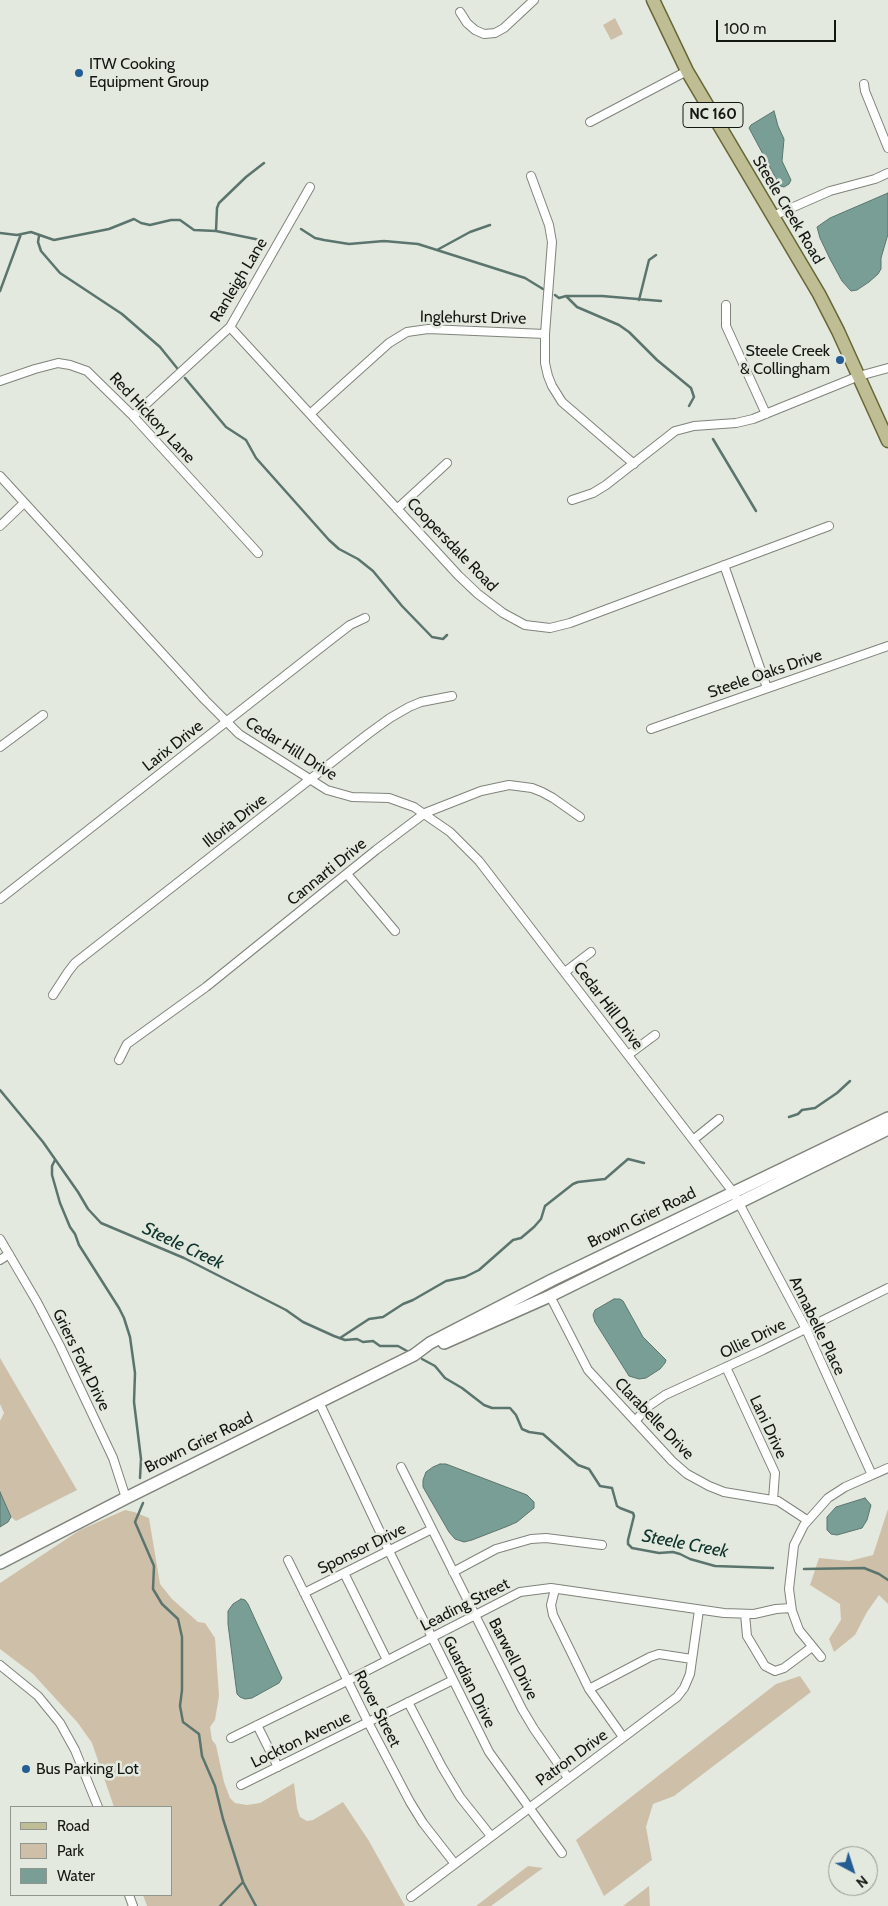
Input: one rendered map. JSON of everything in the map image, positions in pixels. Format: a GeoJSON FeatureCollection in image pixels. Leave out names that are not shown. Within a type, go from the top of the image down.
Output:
{"type":"FeatureCollection","features":[{"type":"Feature","properties":{"kind":"main road","name":"Steele Creek Road"},"geometry":{"type":"LineString","coordinates":[[653,0],[687,71],[820,294],[888,441]]}},
{"type":"Feature","properties":{"kind":"main road","name":"Brown Grier Road"},"geometry":{"type":"LineString","coordinates":[[0,1563],[126,1498],[414,1355],[430,1343],[480,1316],[888,1118]]}},
{"type":"Feature","properties":{"kind":"main road","name":"Brown Grier Road"},"geometry":{"type":"LineString","coordinates":[[414,1355],[550,1296],[888,1129]]}},
{"type":"Feature","properties":{"kind":"main road"},"geometry":{"type":"LineString","coordinates":[[550,1296],[553,1289],[560,1283],[630,1249],[646,1234]]}},
{"type":"Feature","properties":{"kind":"street"},"geometry":{"type":"LineString","coordinates":[[460,12],[475,30],[484,34],[495,33],[504,28],[534,0]]}},
{"type":"Feature","properties":{"kind":"street"},"geometry":{"type":"LineString","coordinates":[[590,122],[687,71]]}},
{"type":"Feature","properties":{"kind":"street"},"geometry":{"type":"LineString","coordinates":[[864,84],[865,92],[888,148]]}},
{"type":"Feature","properties":{"kind":"street"},"geometry":{"type":"LineString","coordinates":[[773,216],[830,191],[874,179],[888,173]]}},
{"type":"Feature","properties":{"kind":"street"},"geometry":{"type":"LineString","coordinates":[[531,176],[549,225],[552,242],[545,334],[545,363],[548,376],[562,402],[634,464]]}},
{"type":"Feature","properties":{"kind":"street","name":"Ranleigh Lane"},"geometry":{"type":"LineString","coordinates":[[133,416],[230,327],[310,187]]}},
{"type":"Feature","properties":{"kind":"street"},"geometry":{"type":"LineString","coordinates":[[726,305],[726,326],[766,414]]}},
{"type":"Feature","properties":{"kind":"street","name":"Coopersdale Road"},"geometry":{"type":"LineString","coordinates":[[230,327],[478,594],[509,617],[530,626],[550,628],[561,626],[829,526]]}},
{"type":"Feature","properties":{"kind":"street","name":"Inglehurst Drive"},"geometry":{"type":"LineString","coordinates":[[310,414],[389,343],[407,332],[428,329],[545,334]]}},
{"type":"Feature","properties":{"kind":"street","name":"Red Hickory Lane"},"geometry":{"type":"LineString","coordinates":[[0,381],[58,363],[87,371],[133,416],[258,554]]}},
{"type":"Feature","properties":{"kind":"street"},"geometry":{"type":"LineString","coordinates":[[572,500],[594,492],[606,485],[665,438],[685,427],[736,423],[753,419],[859,376],[888,368]]}},
{"type":"Feature","properties":{"kind":"street"},"geometry":{"type":"LineString","coordinates":[[397,508],[447,464]]}},
{"type":"Feature","properties":{"kind":"street","name":"Cedar Hill Drive"},"geometry":{"type":"LineString","coordinates":[[0,476],[226,722],[246,739],[338,794],[352,797],[389,798],[402,802],[425,813],[450,832],[479,861],[733,1192]]}},
{"type":"Feature","properties":{"kind":"street"},"geometry":{"type":"LineString","coordinates":[[0,526],[24,503]]}},
{"type":"Feature","properties":{"kind":"street"},"geometry":{"type":"LineString","coordinates":[[724,566],[767,688]]}},
{"type":"Feature","properties":{"kind":"street","name":"Larix Drive"},"geometry":{"type":"LineString","coordinates":[[0,899],[350,625],[365,618]]}},
{"type":"Feature","properties":{"kind":"street","name":"Steele Oaks Drive"},"geometry":{"type":"LineString","coordinates":[[651,729],[888,646]]}},
{"type":"Feature","properties":{"kind":"street","name":"Illoria Drive"},"geometry":{"type":"LineString","coordinates":[[53,995],[75,963],[390,718],[421,702],[452,696]]}},
{"type":"Feature","properties":{"kind":"street"},"geometry":{"type":"LineString","coordinates":[[0,747],[43,715]]}},
{"type":"Feature","properties":{"kind":"street","name":"Cannarti Drive"},"geometry":{"type":"LineString","coordinates":[[120,1060],[127,1044],[206,987],[425,813],[481,791],[509,785],[532,788],[542,792],[580,817]]}},
{"type":"Feature","properties":{"kind":"street"},"geometry":{"type":"LineString","coordinates":[[347,874],[395,931]]}},
{"type":"Feature","properties":{"kind":"street"},"geometry":{"type":"LineString","coordinates":[[565,972],[591,952]]}},
{"type":"Feature","properties":{"kind":"street"},"geometry":{"type":"LineString","coordinates":[[628,1055],[655,1035]]}},
{"type":"Feature","properties":{"kind":"street"},"geometry":{"type":"LineString","coordinates":[[692,1140],[719,1119]]}},
{"type":"Feature","properties":{"kind":"street","name":"Annabelle Place"},"geometry":{"type":"LineString","coordinates":[[733,1192],[806,1329],[872,1475]]}},
{"type":"Feature","properties":{"kind":"street","name":"Griers Fork Drive"},"geometry":{"type":"LineString","coordinates":[[0,1239],[60,1346],[113,1458],[126,1498]]}},
{"type":"Feature","properties":{"kind":"street"},"geometry":{"type":"LineString","coordinates":[[0,1260],[9,1254]]}},
{"type":"Feature","properties":{"kind":"street","name":"Ollie Drive"},"geometry":{"type":"LineString","coordinates":[[635,1421],[657,1400],[888,1288]]}},
{"type":"Feature","properties":{"kind":"street","name":"Clarabelle Drive"},"geometry":{"type":"LineString","coordinates":[[550,1296],[588,1370],[672,1461],[697,1480],[724,1492],[773,1500],[784,1504],[808,1520]]}},
{"type":"Feature","properties":{"kind":"street","name":"Lani Drive"},"geometry":{"type":"LineString","coordinates":[[726,1367],[775,1473],[773,1500]]}},
{"type":"Feature","properties":{"kind":"street","name":"Guardian Drive"},"geometry":{"type":"LineString","coordinates":[[320,1402],[389,1551],[489,1752],[562,1853]]}},
{"type":"Feature","properties":{"kind":"street","name":"Barwell Drive"},"geometry":{"type":"LineString","coordinates":[[402,1467],[522,1709],[534,1730],[568,1778]]}},
{"type":"Feature","properties":{"kind":"street"},"geometry":{"type":"LineString","coordinates":[[821,1657],[799,1630],[791,1608],[789,1589],[792,1557],[797,1538],[818,1507],[836,1492],[888,1468]]}},
{"type":"Feature","properties":{"kind":"street","name":"Sponsor Drive"},"geometry":{"type":"LineString","coordinates":[[304,1593],[432,1529]]}},
{"type":"Feature","properties":{"kind":"street"},"geometry":{"type":"LineString","coordinates":[[453,1572],[496,1549],[531,1539],[546,1538],[602,1545]]}},
{"type":"Feature","properties":{"kind":"street","name":"Rover Street"},"geometry":{"type":"LineString","coordinates":[[288,1560],[368,1722],[423,1823],[455,1864]]}},
{"type":"Feature","properties":{"kind":"street"},"geometry":{"type":"LineString","coordinates":[[344,1573],[387,1660]]}},
{"type":"Feature","properties":{"kind":"street"},"geometry":{"type":"LineString","coordinates":[[555,1589],[551,1605],[553,1615],[589,1689],[623,1737]]}},
{"type":"Feature","properties":{"kind":"street","name":"Leading Street"},"geometry":{"type":"LineString","coordinates":[[231,1738],[520,1592],[555,1589],[699,1610],[745,1614],[791,1608]]}},
{"type":"Feature","properties":{"kind":"street","name":"Patron Drive"},"geometry":{"type":"LineString","coordinates":[[411,1897],[528,1807],[677,1697],[684,1688],[690,1674],[699,1610]]}},
{"type":"Feature","properties":{"kind":"street"},"geometry":{"type":"LineString","coordinates":[[745,1614],[747,1636],[765,1666],[775,1671],[784,1668],[812,1647]]}},
{"type":"Feature","properties":{"kind":"street"},"geometry":{"type":"LineString","coordinates":[[589,1689],[659,1654],[692,1659]]}},
{"type":"Feature","properties":{"kind":"street"},"geometry":{"type":"LineString","coordinates":[[0,1665],[38,1696],[60,1723],[75,1750],[98,1806]]}},
{"type":"Feature","properties":{"kind":"street","name":"Lockton Avenue"},"geometry":{"type":"LineString","coordinates":[[241,1785],[453,1680]]}},
{"type":"Feature","properties":{"kind":"street"},"geometry":{"type":"LineString","coordinates":[[408,1702],[460,1797],[492,1836]]}},
{"type":"Feature","properties":{"kind":"street"},"geometry":{"type":"LineString","coordinates":[[257,1725],[278,1767]]}},
{"type":"Feature","properties":{"kind":"green space"},"geometry":{"type":"Polygon","coordinates":[[[615,18],[623,34],[611,40],[603,25],[615,18]]]}},
{"type":"Feature","properties":{"kind":"green space"},"geometry":{"type":"Polygon","coordinates":[[[0,1358],[77,1490],[16,1521],[11,1517],[0,1492],[0,1421],[4,1413],[0,1404],[0,1358]]]}},
{"type":"Feature","properties":{"kind":"green space"},"geometry":{"type":"Polygon","coordinates":[[[888,1509],[888,1604],[879,1595],[867,1612],[855,1635],[834,1652],[829,1639],[841,1620],[840,1604],[810,1585],[819,1558],[849,1561],[873,1555],[888,1509]]]}},
{"type":"Feature","properties":{"kind":"green space"},"geometry":{"type":"Polygon","coordinates":[[[125,1510],[149,1518],[160,1584],[172,1599],[198,1622],[205,1623],[215,1638],[219,1696],[215,1720],[210,1727],[212,1740],[216,1745],[224,1782],[230,1798],[235,1803],[247,1805],[260,1803],[294,1783],[300,1817],[307,1821],[313,1820],[343,1802],[369,1841],[405,1906],[147,1906],[143,1896],[172,1896],[172,1806],[114,1806],[92,1743],[78,1723],[33,1674],[0,1649],[0,1583],[80,1530],[125,1510]]]}},
{"type":"Feature","properties":{"kind":"green space"},"geometry":{"type":"Polygon","coordinates":[[[800,1676],[811,1692],[674,1796],[653,1804],[646,1827],[652,1860],[604,1896],[576,1840],[776,1684],[800,1676]]]}},
{"type":"Feature","properties":{"kind":"green space"},"geometry":{"type":"Polygon","coordinates":[[[528,1866],[543,1868],[491,1906],[476,1906],[528,1866]]]}},
{"type":"Feature","properties":{"kind":"green space"},"geometry":{"type":"Polygon","coordinates":[[[649,1886],[650,1906],[623,1906],[649,1886]]]}},
{"type":"Feature","properties":{"kind":"water"},"geometry":{"type":"Polygon","coordinates":[[[774,111],[784,139],[782,161],[791,180],[784,187],[780,186],[749,128],[774,111]]]}},
{"type":"Feature","properties":{"kind":"water"},"geometry":{"type":"Polygon","coordinates":[[[888,193],[888,234],[881,258],[881,269],[869,282],[857,290],[851,291],[842,281],[830,259],[817,227],[830,218],[888,193]]]}},
{"type":"Feature","properties":{"kind":"water"},"geometry":{"type":"Polygon","coordinates":[[[614,1299],[623,1301],[643,1337],[666,1360],[660,1369],[646,1378],[639,1379],[629,1376],[595,1322],[593,1315],[595,1310],[614,1299]]]}},
{"type":"Feature","properties":{"kind":"water"},"geometry":{"type":"Polygon","coordinates":[[[440,1464],[446,1464],[527,1495],[534,1502],[534,1508],[517,1522],[508,1526],[464,1542],[455,1539],[423,1487],[426,1472],[440,1464]]]}},
{"type":"Feature","properties":{"kind":"water"},"geometry":{"type":"Polygon","coordinates":[[[0,1492],[11,1517],[8,1522],[0,1527],[0,1492]]]}},
{"type":"Feature","properties":{"kind":"water"},"geometry":{"type":"Polygon","coordinates":[[[865,1498],[871,1505],[867,1520],[862,1528],[837,1535],[831,1534],[827,1530],[827,1517],[836,1507],[865,1498]]]}},
{"type":"Feature","properties":{"kind":"water"},"geometry":{"type":"Polygon","coordinates":[[[241,1599],[245,1600],[248,1604],[282,1678],[279,1683],[252,1698],[245,1699],[237,1694],[228,1624],[228,1611],[233,1604],[241,1599]]]}},
{"type":"Feature","properties":{"kind":"waterway"},"geometry":{"type":"LineString","coordinates":[[216,231],[219,203],[264,163]]}},
{"type":"Feature","properties":{"kind":"waterway"},"geometry":{"type":"LineString","coordinates":[[0,233],[17,235],[31,232],[54,240],[109,229],[134,219],[150,225],[180,220],[194,230],[216,231],[265,241]]}},
{"type":"Feature","properties":{"kind":"waterway"},"geometry":{"type":"LineString","coordinates":[[437,250],[470,232],[490,225]]}},
{"type":"Feature","properties":{"kind":"waterway"},"geometry":{"type":"LineString","coordinates":[[301,229],[315,238],[349,244],[384,241],[418,244],[525,278],[543,289]]}},
{"type":"Feature","properties":{"kind":"waterway"},"geometry":{"type":"LineString","coordinates":[[0,291],[21,234]]}},
{"type":"Feature","properties":{"kind":"waterway"},"geometry":{"type":"LineString","coordinates":[[39,236],[38,242],[41,251],[60,273],[122,314],[160,347],[177,368]]}},
{"type":"Feature","properties":{"kind":"waterway"},"geometry":{"type":"LineString","coordinates":[[639,300],[649,260],[656,255]]}},
{"type":"Feature","properties":{"kind":"waterway"},"geometry":{"type":"LineString","coordinates":[[555,295],[559,298],[566,296],[602,296],[661,301]]}},
{"type":"Feature","properties":{"kind":"waterway"},"geometry":{"type":"LineString","coordinates":[[566,296],[577,307],[619,325],[629,332],[657,360],[691,388],[694,397],[689,406]]}},
{"type":"Feature","properties":{"kind":"waterway"},"geometry":{"type":"LineString","coordinates":[[185,378],[226,427],[246,440],[256,458],[329,540],[339,549],[358,559],[373,571],[402,606],[432,637],[443,639],[447,635]]}},
{"type":"Feature","properties":{"kind":"waterway"},"geometry":{"type":"LineString","coordinates":[[713,439],[756,511]]}},
{"type":"Feature","properties":{"kind":"waterway"},"geometry":{"type":"LineString","coordinates":[[789,1117],[798,1114],[802,1110],[815,1108],[837,1093],[850,1081]]}},
{"type":"Feature","properties":{"kind":"waterway","name":"Steele Creek"},"geometry":{"type":"LineString","coordinates":[[0,1090],[43,1142],[88,1209],[101,1223],[184,1258],[286,1310],[303,1322],[334,1336],[345,1340],[373,1341],[380,1346],[398,1346],[407,1351]]}},
{"type":"Feature","properties":{"kind":"waterway"},"geometry":{"type":"LineString","coordinates":[[340,1338],[369,1319],[383,1317],[446,1281],[465,1277],[479,1270],[513,1240],[521,1238],[534,1227],[541,1219],[545,1206],[573,1184],[605,1179],[628,1159],[644,1163]]}},
{"type":"Feature","properties":{"kind":"waterway"},"geometry":{"type":"LineString","coordinates":[[55,1160],[52,1166],[52,1175],[60,1203],[70,1227],[79,1245],[119,1308],[130,1337],[135,1373],[134,1402],[141,1459],[140,1478]]}},
{"type":"Feature","properties":{"kind":"waterway","name":"Steele Creek"},"geometry":{"type":"LineString","coordinates":[[422,1359],[435,1366],[445,1378],[484,1405],[492,1408],[510,1408],[516,1415],[522,1429],[543,1434],[578,1465],[589,1469],[600,1486],[612,1488],[617,1506],[633,1513],[634,1516],[628,1540],[628,1544],[632,1548],[659,1553],[673,1552],[715,1566],[773,1568]]}},
{"type":"Feature","properties":{"kind":"waterway"},"geometry":{"type":"LineString","coordinates":[[143,1503],[135,1522],[154,1566],[153,1589],[162,1604],[178,1619],[182,1637],[182,1690],[180,1706],[183,1722],[199,1734],[202,1756],[215,1786],[223,1819],[243,1882],[256,1906]]}},
{"type":"Feature","properties":{"kind":"waterway","name":"Steele Creek"},"geometry":{"type":"LineString","coordinates":[[804,1569],[864,1568],[888,1580]]}},
{"type":"Feature","properties":{"kind":"waterway"},"geometry":{"type":"LineString","coordinates":[[220,1906],[243,1882]]}},
{"type":"Feature","properties":{"kind":"place","name":"ITW Cooking Equipment Group"},"geometry":{"type":"Point","coordinates":[79,73]}},
{"type":"Feature","properties":{"kind":"place","name":"Steele Creek & Collingham"},"geometry":{"type":"Point","coordinates":[840,360]}},
{"type":"Feature","properties":{"kind":"place","name":"Bus Parking Lot"},"geometry":{"type":"Point","coordinates":[26,1769]}}]}
